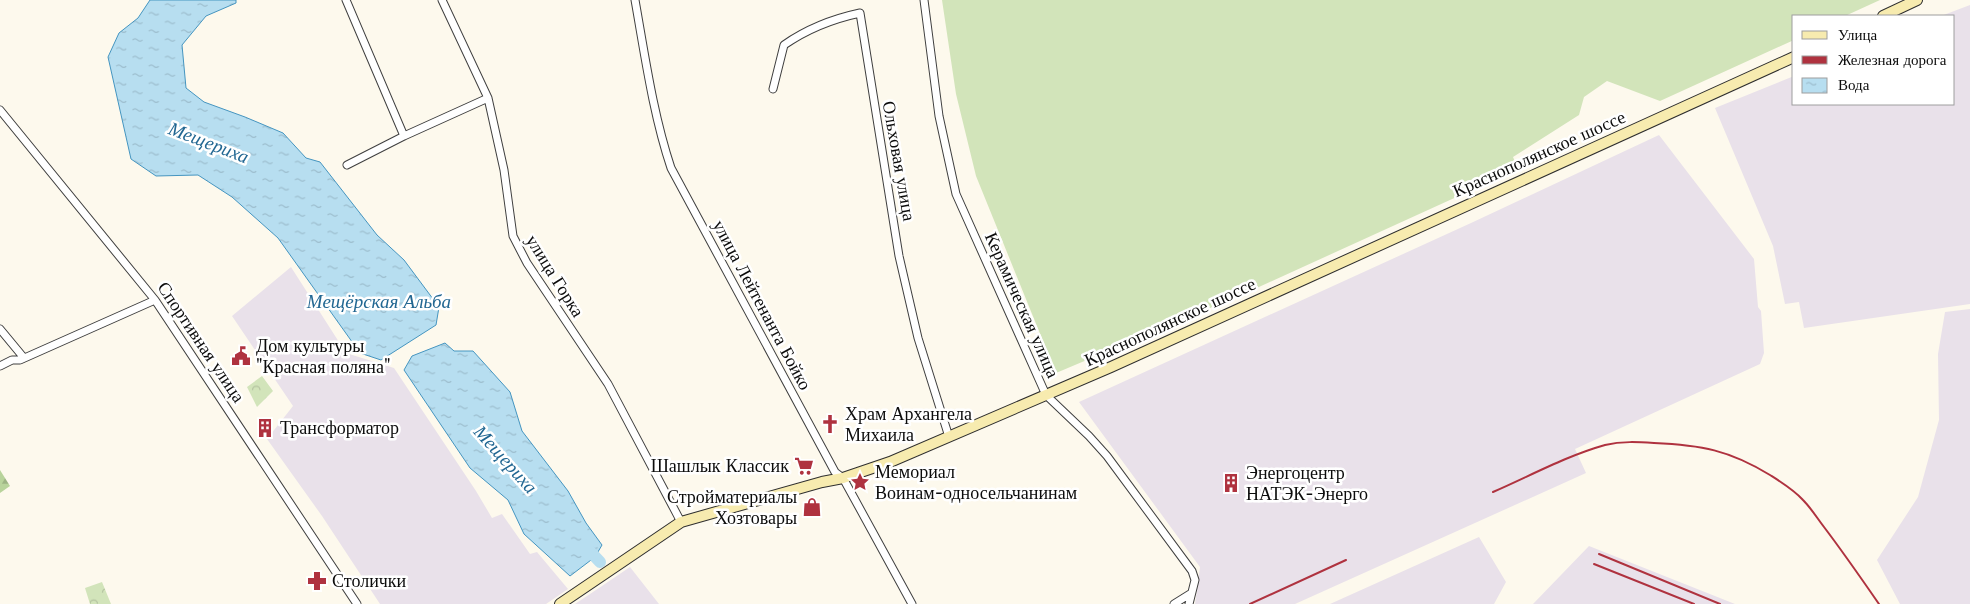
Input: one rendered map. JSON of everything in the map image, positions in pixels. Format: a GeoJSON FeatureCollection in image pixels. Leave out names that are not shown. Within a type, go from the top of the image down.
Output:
{"type":"FeatureCollection","features":[{"type":"Feature","properties":{"kind":"main road"},"geometry":{"type":"LineString","coordinates":[[1884,15],[1900,0]]}},
{"type":"Feature","properties":{"kind":"main road"},"geometry":{"type":"LineString","coordinates":[[1885,15],[1917,0]]}},
{"type":"Feature","properties":{"kind":"main road","name":"Краснополянское шоссе"},"geometry":{"type":"LineString","coordinates":[[560,604],[681,522],[842,478],[890,462],[1046,395],[1792,58]]}},
{"type":"Feature","properties":{"kind":"street"},"geometry":{"type":"LineString","coordinates":[[346,0],[404,136]]}},
{"type":"Feature","properties":{"kind":"street","name":"улица Горка"},"geometry":{"type":"LineString","coordinates":[[442,0],[488,98],[504,170],[513,236],[526,263],[608,384],[681,522]]}},
{"type":"Feature","properties":{"kind":"street","name":"улица Лейтенанта Бойко"},"geometry":{"type":"LineString","coordinates":[[635,0],[647,69],[665,151],[671,168],[835,472],[842,478],[912,604]]}},
{"type":"Feature","properties":{"kind":"street","name":"Керамическая улица"},"geometry":{"type":"LineString","coordinates":[[924,0],[939,116],[956,194],[1046,395],[1107,456],[1192,571],[1195,580],[1189,604]]}},
{"type":"Feature","properties":{"kind":"street","name":"Ольховая улица"},"geometry":{"type":"LineString","coordinates":[[773,89],[784,44],[801,33],[840,17],[860,13],[900,256],[920,345],[949,437]]}},
{"type":"Feature","properties":{"kind":"street"},"geometry":{"type":"LineString","coordinates":[[347,164],[488,98]]}},
{"type":"Feature","properties":{"kind":"street","name":"Спортивная улица"},"geometry":{"type":"LineString","coordinates":[[0,110],[155,300],[357,604]]}},
{"type":"Feature","properties":{"kind":"street"},"geometry":{"type":"LineString","coordinates":[[0,366],[12,360],[24,358],[155,300]]}},
{"type":"Feature","properties":{"kind":"street"},"geometry":{"type":"LineString","coordinates":[[0,330],[24,358]]}},
{"type":"Feature","properties":{"kind":"street"},"geometry":{"type":"LineString","coordinates":[[1174,604],[1190,594]]}},
{"type":"Feature","properties":{"kind":"shaded area"},"geometry":{"type":"Polygon","coordinates":[[[1970,5],[1970,304],[1804,328],[1799,302],[1785,304],[1773,246],[1715,108],[1792,77],[1792,105],[1955,105],[1955,15],[1944,15],[1970,5]]]}},
{"type":"Feature","properties":{"kind":"shaded area"},"geometry":{"type":"Polygon","coordinates":[[[1659,135],[1754,259],[1764,353],[1760,364],[1575,449],[1586,473],[1295,604],[1195,604],[1200,567],[1079,402],[1659,135]]]}},
{"type":"Feature","properties":{"kind":"shaded area"},"geometry":{"type":"Polygon","coordinates":[[[291,267],[346,353],[394,368],[492,518],[502,514],[530,554],[537,552],[568,589],[546,604],[380,604],[322,516],[267,439],[293,406],[232,316],[291,267]]]}},
{"type":"Feature","properties":{"kind":"shaded area"},"geometry":{"type":"Polygon","coordinates":[[[1970,309],[1970,604],[1900,604],[1877,560],[1918,497],[1939,420],[1938,354],[1945,312],[1970,309]]]}},
{"type":"Feature","properties":{"kind":"shaded area"},"geometry":{"type":"Polygon","coordinates":[[[1479,537],[1506,582],[1494,604],[1330,604],[1479,537]]]}},
{"type":"Feature","properties":{"kind":"shaded area"},"geometry":{"type":"Polygon","coordinates":[[[1589,546],[1735,604],[1533,604],[1589,546]]]}},
{"type":"Feature","properties":{"kind":"shaded area"},"geometry":{"type":"Polygon","coordinates":[[[630,567],[659,604],[575,604],[602,586],[630,567]]]}},
{"type":"Feature","properties":{"kind":"green space"},"geometry":{"type":"Polygon","coordinates":[[[942,0],[1880,0],[1847,15],[1792,15],[1792,41],[1660,101],[1607,81],[1584,97],[1579,115],[1513,157],[1518,169],[1248,292],[1056,373],[976,176],[956,94],[942,0]]]}},
{"type":"Feature","properties":{"kind":"green space"},"geometry":{"type":"Polygon","coordinates":[[[262,376],[273,391],[257,407],[247,387],[262,376]]]}},
{"type":"Feature","properties":{"kind":"green space"},"geometry":{"type":"Polygon","coordinates":[[[0,470],[10,486],[0,493],[0,470]]]}},
{"type":"Feature","properties":{"kind":"green space"},"geometry":{"type":"Polygon","coordinates":[[[102,582],[111,604],[90,604],[85,588],[102,582]]]}},
{"type":"Feature","properties":{"kind":"water","name":"Мещёрская Альба"},"geometry":{"type":"Polygon","coordinates":[[[150,0],[236,0],[236,3],[206,16],[182,45],[186,88],[204,102],[283,133],[306,158],[320,162],[377,235],[404,260],[439,307],[436,325],[381,360],[360,353],[278,238],[232,197],[198,175],[156,176],[131,159],[108,57],[119,33],[138,18],[150,0]]]}},
{"type":"Feature","properties":{"kind":"water"},"geometry":{"type":"Polygon","coordinates":[[[445,343],[454,351],[473,351],[510,392],[522,431],[568,491],[586,523],[602,545],[595,557],[570,576],[524,534],[508,500],[470,468],[404,370],[412,356],[445,343]]]}},
{"type":"Feature","properties":{"kind":"waterway","name":"Мещериха"},"geometry":{"type":"LineString","coordinates":[[584,545],[600,562]]}},
{"type":"Feature","properties":{"kind":"railway"},"geometry":{"type":"LineString","coordinates":[[1493,492],[1576,455],[1611,444],[1636,442],[1686,445],[1728,454],[1770,475],[1799,496],[1814,513],[1879,604]]}},
{"type":"Feature","properties":{"kind":"railway"},"geometry":{"type":"LineString","coordinates":[[1599,554],[1720,604]]}},
{"type":"Feature","properties":{"kind":"railway"},"geometry":{"type":"LineString","coordinates":[[1250,604],[1346,560]]}},
{"type":"Feature","properties":{"kind":"railway"},"geometry":{"type":"LineString","coordinates":[[1594,564],[1694,604]]}},
{"type":"Feature","properties":{"kind":"place","name":"Дом культуры \"Красная поляна\""},"geometry":{"type":"Point","coordinates":[241,356]}},
{"type":"Feature","properties":{"kind":"place","name":"Храм Архангела Михаила"},"geometry":{"type":"Point","coordinates":[830,424]}},
{"type":"Feature","properties":{"kind":"place","name":"Трансформатор"},"geometry":{"type":"Point","coordinates":[265,428]}},
{"type":"Feature","properties":{"kind":"place","name":"Шашлык Классик"},"geometry":{"type":"Point","coordinates":[804,466]}},
{"type":"Feature","properties":{"kind":"place","name":"Мемориал Воинам-односельчанинам"},"geometry":{"type":"Point","coordinates":[860,482]}},
{"type":"Feature","properties":{"kind":"place","name":"Энергоцентр НАТЭК-Энерго"},"geometry":{"type":"Point","coordinates":[1231,483]}},
{"type":"Feature","properties":{"kind":"place","name":"Стройматериалы Хозтовары"},"geometry":{"type":"Point","coordinates":[812,507]}},
{"type":"Feature","properties":{"kind":"place","name":"Столички"},"geometry":{"type":"Point","coordinates":[317,581]}}]}
